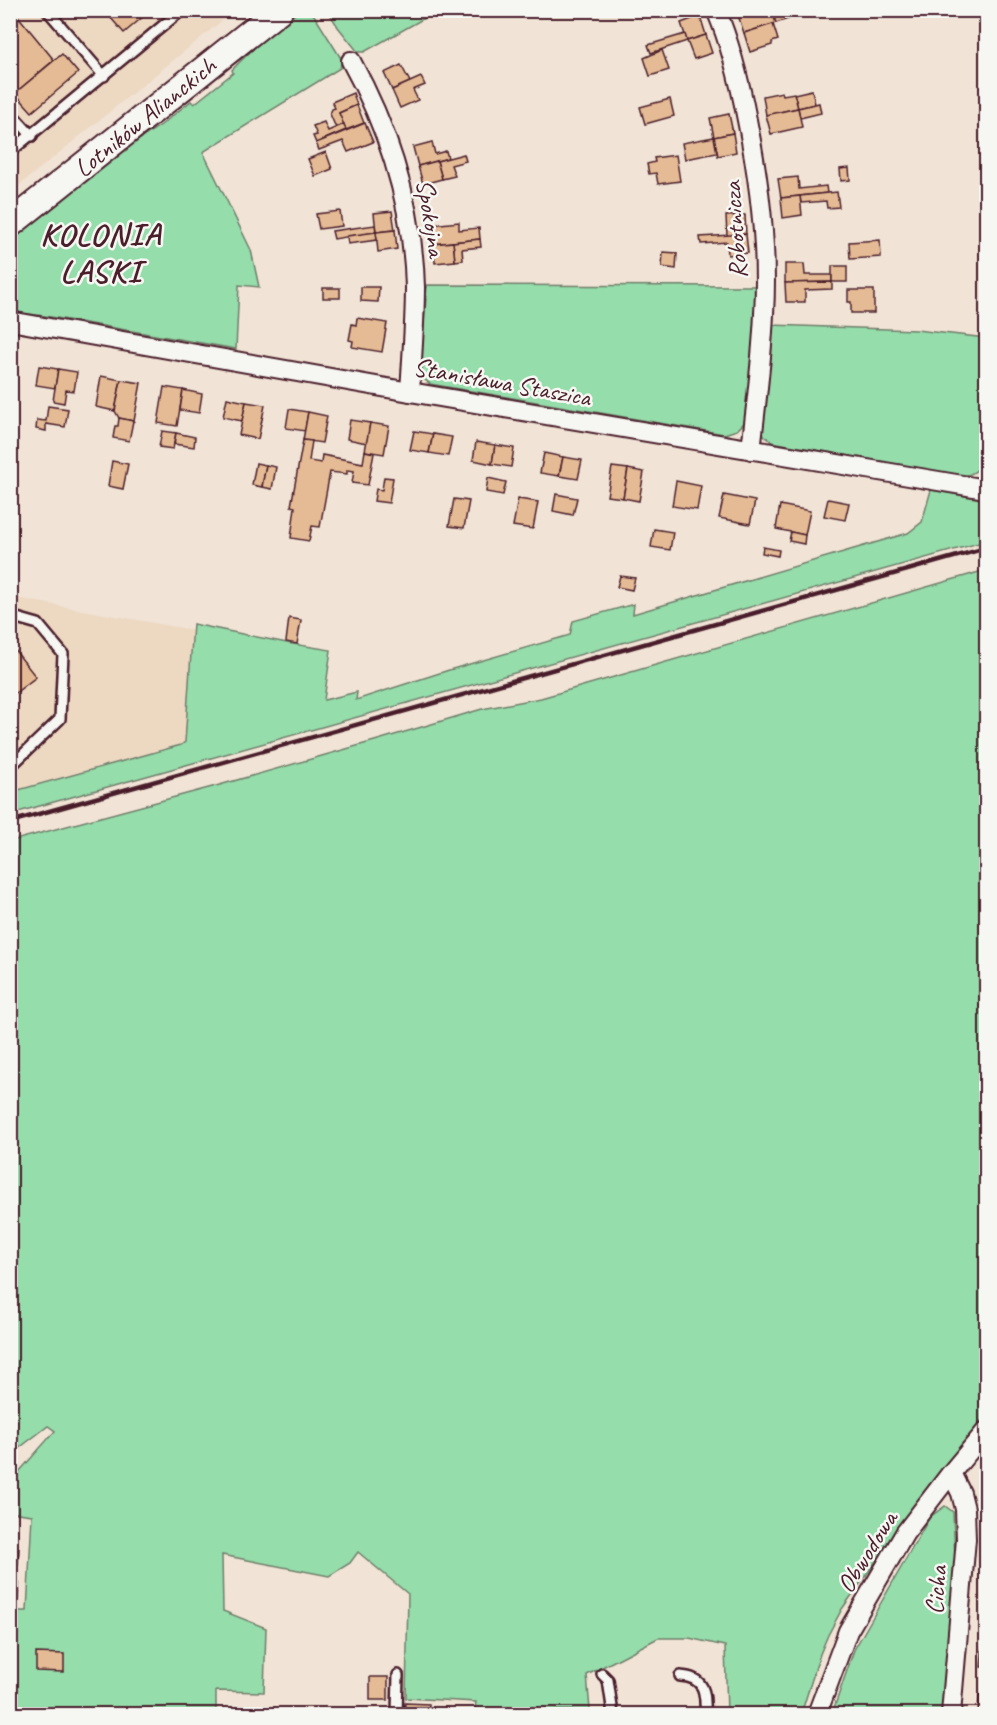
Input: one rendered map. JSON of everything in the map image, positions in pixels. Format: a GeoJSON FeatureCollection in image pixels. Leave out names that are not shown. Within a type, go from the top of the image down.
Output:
{"type":"FeatureCollection","features":[{"type":"Feature","properties":{"kind":"main road","name":"Lotników Alianckich"},"geometry":{"type":"LineString","coordinates":[[10,224],[279,10]]}},
{"type":"Feature","properties":{"kind":"street","name":"Robotnicza"},"geometry":{"type":"LineString","coordinates":[[716,10],[743,97],[760,185],[765,313],[751,450]]}},
{"type":"Feature","properties":{"kind":"street","name":"Spokojna"},"geometry":{"type":"LineString","coordinates":[[351,62],[378,114],[397,168],[407,208],[415,288],[410,392]]}},
{"type":"Feature","properties":{"kind":"street","name":"Stanisława Staszica"},"geometry":{"type":"LineString","coordinates":[[10,321],[751,450],[984,485]]}},
{"type":"Feature","properties":{"kind":"street","name":"Obwodowa"},"geometry":{"type":"LineString","coordinates":[[817,1714],[848,1631],[905,1533],[987,1431]]}},
{"type":"Feature","properties":{"kind":"street","name":"Cicha"},"geometry":{"type":"LineString","coordinates":[[951,1473],[961,1493],[965,1509],[966,1539],[951,1714]]}},
{"type":"Feature","properties":{"kind":"lane"},"geometry":{"type":"LineString","coordinates":[[47,10],[104,76]]}},
{"type":"Feature","properties":{"kind":"lane"},"geometry":{"type":"LineString","coordinates":[[10,152],[182,10]]}},
{"type":"Feature","properties":{"kind":"lane"},"geometry":{"type":"LineString","coordinates":[[10,112],[32,136]]}},
{"type":"Feature","properties":{"kind":"lane"},"geometry":{"type":"LineString","coordinates":[[10,616],[38,624],[63,654],[60,719],[10,767]]}},
{"type":"Feature","properties":{"kind":"lane"},"geometry":{"type":"LineString","coordinates":[[602,1674],[608,1680],[613,1714]]}},
{"type":"Feature","properties":{"kind":"lane"},"geometry":{"type":"LineString","coordinates":[[397,1714],[398,1675]]}},
{"type":"Feature","properties":{"kind":"lane"},"geometry":{"type":"LineString","coordinates":[[680,1676],[690,1676],[699,1681],[704,1691],[705,1714]]}},
{"type":"Feature","properties":{"kind":"shaded area"},"geometry":{"type":"Polygon","coordinates":[[[11,11],[234,11],[11,192],[11,11]]]}},
{"type":"Feature","properties":{"kind":"shaded area"},"geometry":{"type":"Polygon","coordinates":[[[11,597],[193,630],[185,742],[11,792],[11,597]]]}},
{"type":"Feature","properties":{"kind":"green space"},"geometry":{"type":"Polygon","coordinates":[[[299,11],[308,11],[314,15],[342,60],[340,68],[203,152],[251,250],[259,287],[239,285],[236,349],[11,312],[11,237],[112,158],[161,125],[191,101],[194,104],[233,73],[232,70],[248,54],[299,11]]]}},
{"type":"Feature","properties":{"kind":"green space"},"geometry":{"type":"Polygon","coordinates":[[[328,11],[437,11],[364,52],[358,52],[328,11]]]}},
{"type":"Feature","properties":{"kind":"green space"},"geometry":{"type":"Polygon","coordinates":[[[427,285],[756,286],[757,312],[751,392],[744,423],[737,430],[724,434],[430,384],[420,374],[427,285]]]}},
{"type":"Feature","properties":{"kind":"green space"},"geometry":{"type":"Polygon","coordinates":[[[771,325],[916,330],[986,338],[986,459],[976,471],[961,476],[772,442],[764,435],[761,425],[771,325]]]}},
{"type":"Feature","properties":{"kind":"green space"},"geometry":{"type":"Polygon","coordinates":[[[931,490],[986,500],[986,541],[11,814],[11,792],[185,742],[193,624],[331,650],[324,700],[357,692],[356,700],[570,635],[573,621],[634,604],[633,614],[908,533],[922,522],[931,490]]]}},
{"type":"Feature","properties":{"kind":"green space"},"geometry":{"type":"Polygon","coordinates":[[[986,570],[986,1415],[944,1466],[842,1609],[820,1654],[801,1714],[727,1714],[725,1646],[689,1638],[658,1638],[587,1675],[590,1710],[475,1711],[476,1702],[406,1698],[408,1594],[358,1552],[350,1563],[329,1576],[222,1555],[223,1611],[266,1628],[264,1692],[216,1691],[216,1714],[82,1714],[81,1712],[11,1710],[11,1611],[27,1611],[32,1515],[11,1512],[11,1481],[55,1431],[48,1426],[11,1457],[11,841],[216,786],[482,709],[541,698],[986,570]]]}},
{"type":"Feature","properties":{"kind":"green space"},"geometry":{"type":"Polygon","coordinates":[[[945,1506],[953,1512],[955,1558],[944,1714],[832,1714],[854,1650],[930,1517],[945,1506]]]}},
{"type":"Feature","properties":{"kind":"building"},"geometry":{"type":"Polygon","coordinates":[[[10,10],[13,10],[54,60],[15,93],[10,87],[10,10]]]}},
{"type":"Feature","properties":{"kind":"building"},"geometry":{"type":"Polygon","coordinates":[[[105,10],[117,10],[110,17],[105,10]]]}},
{"type":"Feature","properties":{"kind":"building"},"geometry":{"type":"Polygon","coordinates":[[[117,10],[151,10],[124,33],[110,17],[117,10]]]}},
{"type":"Feature","properties":{"kind":"building"},"geometry":{"type":"Polygon","coordinates":[[[753,10],[772,10],[776,23],[744,33],[738,15],[753,10]]]}},
{"type":"Feature","properties":{"kind":"building"},"geometry":{"type":"Polygon","coordinates":[[[785,10],[805,10],[806,13],[776,23],[774,16],[785,10]]]}},
{"type":"Feature","properties":{"kind":"building"},"geometry":{"type":"Polygon","coordinates":[[[700,16],[706,35],[687,41],[681,23],[700,16]]]}},
{"type":"Feature","properties":{"kind":"building"},"geometry":{"type":"Polygon","coordinates":[[[773,24],[778,40],[772,42],[772,45],[750,52],[744,33],[773,24]]]}},
{"type":"Feature","properties":{"kind":"building"},"geometry":{"type":"Polygon","coordinates":[[[685,34],[687,41],[651,53],[648,45],[685,34]]]}},
{"type":"Feature","properties":{"kind":"building"},"geometry":{"type":"Polygon","coordinates":[[[706,35],[712,53],[694,59],[687,41],[706,35]]]}},
{"type":"Feature","properties":{"kind":"building"},"geometry":{"type":"Polygon","coordinates":[[[662,50],[669,70],[650,76],[644,58],[662,50]]]}},
{"type":"Feature","properties":{"kind":"building"},"geometry":{"type":"Polygon","coordinates":[[[62,54],[78,73],[32,112],[15,93],[62,54]]]}},
{"type":"Feature","properties":{"kind":"building"},"geometry":{"type":"Polygon","coordinates":[[[401,65],[410,82],[392,90],[384,73],[401,65]]]}},
{"type":"Feature","properties":{"kind":"building"},"geometry":{"type":"Polygon","coordinates":[[[421,77],[425,85],[413,90],[418,100],[400,108],[392,90],[421,77]]]}},
{"type":"Feature","properties":{"kind":"building"},"geometry":{"type":"Polygon","coordinates":[[[812,90],[815,104],[798,108],[794,94],[812,90]]]}},
{"type":"Feature","properties":{"kind":"building"},"geometry":{"type":"Polygon","coordinates":[[[782,92],[783,95],[794,93],[798,108],[766,115],[763,96],[782,92]]]}},
{"type":"Feature","properties":{"kind":"building"},"geometry":{"type":"Polygon","coordinates":[[[353,93],[357,105],[339,113],[344,124],[336,128],[330,114],[335,108],[332,102],[353,93]]]}},
{"type":"Feature","properties":{"kind":"building"},"geometry":{"type":"Polygon","coordinates":[[[670,99],[674,116],[645,124],[640,107],[670,99]]]}},
{"type":"Feature","properties":{"kind":"building"},"geometry":{"type":"Polygon","coordinates":[[[819,103],[821,113],[800,118],[798,108],[819,103]]]}},
{"type":"Feature","properties":{"kind":"building"},"geometry":{"type":"Polygon","coordinates":[[[357,105],[364,123],[346,130],[339,113],[357,105]]]}},
{"type":"Feature","properties":{"kind":"building"},"geometry":{"type":"Polygon","coordinates":[[[798,108],[802,127],[771,134],[766,115],[798,108]]]}},
{"type":"Feature","properties":{"kind":"building"},"geometry":{"type":"Polygon","coordinates":[[[729,114],[733,133],[714,137],[710,118],[729,114]]]}},
{"type":"Feature","properties":{"kind":"building"},"geometry":{"type":"Polygon","coordinates":[[[324,122],[328,131],[344,124],[346,130],[316,143],[313,136],[317,135],[313,126],[324,122]]]}},
{"type":"Feature","properties":{"kind":"building"},"geometry":{"type":"Polygon","coordinates":[[[365,123],[373,142],[348,152],[343,141],[319,150],[316,143],[365,123]]]}},
{"type":"Feature","properties":{"kind":"building"},"geometry":{"type":"Polygon","coordinates":[[[733,133],[736,152],[718,156],[714,137],[733,133]]]}},
{"type":"Feature","properties":{"kind":"building"},"geometry":{"type":"Polygon","coordinates":[[[714,137],[717,153],[685,159],[682,143],[714,137]]]}},
{"type":"Feature","properties":{"kind":"building"},"geometry":{"type":"Polygon","coordinates":[[[432,142],[435,154],[446,151],[448,158],[418,166],[413,147],[432,142]]]}},
{"type":"Feature","properties":{"kind":"building"},"geometry":{"type":"Polygon","coordinates":[[[326,152],[332,169],[315,176],[308,159],[326,152]]]}},
{"type":"Feature","properties":{"kind":"building"},"geometry":{"type":"Polygon","coordinates":[[[464,154],[466,161],[451,165],[455,176],[442,179],[437,161],[464,154]]]}},
{"type":"Feature","properties":{"kind":"building"},"geometry":{"type":"Polygon","coordinates":[[[676,155],[680,181],[658,184],[656,173],[649,174],[647,164],[655,162],[654,158],[676,155]]]}},
{"type":"Feature","properties":{"kind":"building"},"geometry":{"type":"Polygon","coordinates":[[[437,161],[442,179],[423,184],[418,166],[437,161]]]}},
{"type":"Feature","properties":{"kind":"building"},"geometry":{"type":"Polygon","coordinates":[[[849,168],[850,180],[841,181],[840,169],[849,168]]]}},
{"type":"Feature","properties":{"kind":"building"},"geometry":{"type":"Polygon","coordinates":[[[798,177],[799,189],[826,186],[827,193],[781,198],[778,179],[798,177]]]}},
{"type":"Feature","properties":{"kind":"building"},"geometry":{"type":"Polygon","coordinates":[[[837,192],[839,207],[827,208],[826,201],[801,203],[800,196],[837,192]]]}},
{"type":"Feature","properties":{"kind":"building"},"geometry":{"type":"Polygon","coordinates":[[[800,196],[802,215],[783,218],[781,198],[800,196]]]}},
{"type":"Feature","properties":{"kind":"building"},"geometry":{"type":"Polygon","coordinates":[[[340,211],[342,226],[319,229],[316,214],[340,211]]]}},
{"type":"Feature","properties":{"kind":"building"},"geometry":{"type":"Polygon","coordinates":[[[392,211],[395,230],[376,232],[374,213],[392,211]]]}},
{"type":"Feature","properties":{"kind":"building"},"geometry":{"type":"Polygon","coordinates":[[[745,215],[746,234],[727,236],[726,216],[745,215]]]}},
{"type":"Feature","properties":{"kind":"building"},"geometry":{"type":"Polygon","coordinates":[[[459,222],[459,230],[479,228],[480,239],[433,244],[431,225],[459,222]]]}},
{"type":"Feature","properties":{"kind":"building"},"geometry":{"type":"Polygon","coordinates":[[[375,225],[376,232],[334,239],[332,231],[375,225]]]}},
{"type":"Feature","properties":{"kind":"building"},"geometry":{"type":"Polygon","coordinates":[[[395,230],[397,249],[378,252],[376,232],[395,230]]]}},
{"type":"Feature","properties":{"kind":"building"},"geometry":{"type":"Polygon","coordinates":[[[376,232],[377,240],[348,244],[347,236],[376,232]]]}},
{"type":"Feature","properties":{"kind":"building"},"geometry":{"type":"Polygon","coordinates":[[[746,234],[748,253],[728,255],[727,242],[701,244],[700,237],[746,234]]]}},
{"type":"Feature","properties":{"kind":"building"},"geometry":{"type":"Polygon","coordinates":[[[480,239],[481,247],[462,249],[463,260],[455,261],[453,242],[480,239]]]}},
{"type":"Feature","properties":{"kind":"building"},"geometry":{"type":"Polygon","coordinates":[[[880,240],[881,257],[850,259],[849,242],[880,240]]]}},
{"type":"Feature","properties":{"kind":"building"},"geometry":{"type":"Polygon","coordinates":[[[453,242],[455,261],[435,263],[433,244],[453,242]]]}},
{"type":"Feature","properties":{"kind":"building"},"geometry":{"type":"Polygon","coordinates":[[[663,252],[677,253],[676,269],[662,267],[663,252]]]}},
{"type":"Feature","properties":{"kind":"building"},"geometry":{"type":"Polygon","coordinates":[[[785,264],[804,264],[805,275],[832,275],[832,282],[785,283],[785,264]]]}},
{"type":"Feature","properties":{"kind":"building"},"geometry":{"type":"Polygon","coordinates":[[[832,266],[847,266],[847,282],[832,282],[832,266]]]}},
{"type":"Feature","properties":{"kind":"building"},"geometry":{"type":"Polygon","coordinates":[[[832,282],[832,289],[805,290],[805,302],[786,302],[785,283],[832,282]]]}},
{"type":"Feature","properties":{"kind":"building"},"geometry":{"type":"Polygon","coordinates":[[[361,287],[379,287],[378,302],[361,301],[361,287]]]}},
{"type":"Feature","properties":{"kind":"building"},"geometry":{"type":"Polygon","coordinates":[[[323,288],[340,288],[340,298],[323,298],[323,288]]]}},
{"type":"Feature","properties":{"kind":"building"},"geometry":{"type":"Polygon","coordinates":[[[848,290],[874,290],[874,313],[851,313],[848,290]]]}},
{"type":"Feature","properties":{"kind":"building"},"geometry":{"type":"Polygon","coordinates":[[[357,318],[387,323],[382,352],[352,347],[353,341],[349,340],[352,324],[356,325],[357,318]]]}},
{"type":"Feature","properties":{"kind":"building"},"geometry":{"type":"Polygon","coordinates":[[[10,360],[14,361],[11,379],[10,379],[10,360]]]}},
{"type":"Feature","properties":{"kind":"building"},"geometry":{"type":"Polygon","coordinates":[[[39,366],[58,369],[55,388],[36,385],[39,366]]]}},
{"type":"Feature","properties":{"kind":"building"},"geometry":{"type":"Polygon","coordinates":[[[58,369],[77,372],[74,391],[66,390],[64,403],[53,401],[58,369]]]}},
{"type":"Feature","properties":{"kind":"building"},"geometry":{"type":"Polygon","coordinates":[[[101,376],[121,380],[115,411],[96,407],[101,376]]]}},
{"type":"Feature","properties":{"kind":"building"},"geometry":{"type":"Polygon","coordinates":[[[121,380],[141,383],[134,421],[119,418],[115,411],[121,380]]]}},
{"type":"Feature","properties":{"kind":"building"},"geometry":{"type":"Polygon","coordinates":[[[164,387],[183,390],[177,426],[158,423],[164,387]]]}},
{"type":"Feature","properties":{"kind":"building"},"geometry":{"type":"Polygon","coordinates":[[[183,390],[202,394],[199,413],[180,410],[183,390]]]}},
{"type":"Feature","properties":{"kind":"building"},"geometry":{"type":"Polygon","coordinates":[[[227,398],[246,402],[242,421],[223,417],[227,398]]]}},
{"type":"Feature","properties":{"kind":"building"},"geometry":{"type":"Polygon","coordinates":[[[246,402],[265,405],[258,439],[239,435],[246,402]]]}},
{"type":"Feature","properties":{"kind":"building"},"geometry":{"type":"Polygon","coordinates":[[[48,406],[68,409],[65,427],[46,424],[46,431],[36,429],[37,420],[46,421],[48,406]]]}},
{"type":"Feature","properties":{"kind":"building"},"geometry":{"type":"Polygon","coordinates":[[[289,409],[308,412],[305,431],[286,428],[289,409]]]}},
{"type":"Feature","properties":{"kind":"building"},"geometry":{"type":"Polygon","coordinates":[[[308,412],[327,416],[322,443],[303,440],[308,412]]]}},
{"type":"Feature","properties":{"kind":"building"},"geometry":{"type":"Polygon","coordinates":[[[119,418],[133,421],[129,441],[113,438],[119,418]]]}},
{"type":"Feature","properties":{"kind":"building"},"geometry":{"type":"Polygon","coordinates":[[[350,420],[370,423],[367,443],[347,439],[350,420]]]}},
{"type":"Feature","properties":{"kind":"building"},"geometry":{"type":"Polygon","coordinates":[[[370,423],[389,426],[384,454],[365,451],[370,423]]]}},
{"type":"Feature","properties":{"kind":"building"},"geometry":{"type":"Polygon","coordinates":[[[162,431],[176,433],[173,449],[159,447],[162,431]]]}},
{"type":"Feature","properties":{"kind":"building"},"geometry":{"type":"Polygon","coordinates":[[[414,431],[433,434],[429,453],[410,450],[414,431]]]}},
{"type":"Feature","properties":{"kind":"building"},"geometry":{"type":"Polygon","coordinates":[[[176,433],[195,437],[194,447],[174,444],[176,433]]]}},
{"type":"Feature","properties":{"kind":"building"},"geometry":{"type":"Polygon","coordinates":[[[433,434],[452,437],[448,456],[429,453],[433,434]]]}},
{"type":"Feature","properties":{"kind":"building"},"geometry":{"type":"Polygon","coordinates":[[[303,440],[312,441],[309,461],[321,463],[322,455],[363,463],[365,451],[374,453],[368,485],[352,483],[354,471],[347,470],[347,474],[330,472],[320,527],[312,526],[309,541],[291,538],[295,507],[291,506],[303,440]]]}},
{"type":"Feature","properties":{"kind":"building"},"geometry":{"type":"Polygon","coordinates":[[[476,442],[495,445],[492,464],[473,460],[476,442]]]}},
{"type":"Feature","properties":{"kind":"building"},"geometry":{"type":"Polygon","coordinates":[[[495,445],[514,448],[511,467],[492,464],[495,445]]]}},
{"type":"Feature","properties":{"kind":"building"},"geometry":{"type":"Polygon","coordinates":[[[544,453],[563,457],[559,476],[540,473],[544,453]]]}},
{"type":"Feature","properties":{"kind":"building"},"geometry":{"type":"Polygon","coordinates":[[[563,457],[582,460],[578,479],[559,476],[563,457]]]}},
{"type":"Feature","properties":{"kind":"building"},"geometry":{"type":"Polygon","coordinates":[[[112,461],[128,464],[123,489],[108,486],[112,461]]]}},
{"type":"Feature","properties":{"kind":"building"},"geometry":{"type":"Polygon","coordinates":[[[256,463],[266,465],[262,487],[252,485],[256,463]]]}},
{"type":"Feature","properties":{"kind":"building"},"geometry":{"type":"Polygon","coordinates":[[[266,465],[276,467],[272,489],[262,487],[266,465]]]}},
{"type":"Feature","properties":{"kind":"building"},"geometry":{"type":"Polygon","coordinates":[[[612,467],[628,469],[623,498],[607,496],[612,467]]]}},
{"type":"Feature","properties":{"kind":"building"},"geometry":{"type":"Polygon","coordinates":[[[628,469],[644,472],[639,501],[623,498],[628,469]]]}},
{"type":"Feature","properties":{"kind":"building"},"geometry":{"type":"Polygon","coordinates":[[[384,477],[393,478],[389,503],[374,501],[376,489],[382,490],[384,477]]]}},
{"type":"Feature","properties":{"kind":"building"},"geometry":{"type":"Polygon","coordinates":[[[488,478],[506,482],[503,495],[486,492],[488,478]]]}},
{"type":"Feature","properties":{"kind":"building"},"geometry":{"type":"Polygon","coordinates":[[[676,481],[701,486],[697,510],[672,506],[676,481]]]}},
{"type":"Feature","properties":{"kind":"building"},"geometry":{"type":"Polygon","coordinates":[[[556,494],[577,498],[573,515],[553,511],[556,494]]]}},
{"type":"Feature","properties":{"kind":"building"},"geometry":{"type":"Polygon","coordinates":[[[724,495],[755,501],[750,524],[719,518],[724,495]]]}},
{"type":"Feature","properties":{"kind":"building"},"geometry":{"type":"Polygon","coordinates":[[[454,499],[469,501],[464,528],[449,526],[454,499]]]}},
{"type":"Feature","properties":{"kind":"building"},"geometry":{"type":"Polygon","coordinates":[[[518,499],[538,502],[533,529],[513,526],[518,499]]]}},
{"type":"Feature","properties":{"kind":"building"},"geometry":{"type":"Polygon","coordinates":[[[828,499],[849,503],[845,520],[824,516],[828,499]]]}},
{"type":"Feature","properties":{"kind":"building"},"geometry":{"type":"Polygon","coordinates":[[[780,505],[810,511],[805,535],[776,529],[780,505]]]}},
{"type":"Feature","properties":{"kind":"building"},"geometry":{"type":"Polygon","coordinates":[[[654,529],[673,532],[670,550],[651,547],[654,529]]]}},
{"type":"Feature","properties":{"kind":"building"},"geometry":{"type":"Polygon","coordinates":[[[791,532],[805,535],[804,544],[789,541],[791,532]]]}},
{"type":"Feature","properties":{"kind":"building"},"geometry":{"type":"Polygon","coordinates":[[[763,547],[779,550],[778,556],[762,553],[763,547]]]}},
{"type":"Feature","properties":{"kind":"building"},"geometry":{"type":"Polygon","coordinates":[[[620,576],[635,578],[632,590],[617,587],[620,576]]]}},
{"type":"Feature","properties":{"kind":"building"},"geometry":{"type":"Polygon","coordinates":[[[289,618],[301,620],[297,644],[286,642],[289,618]]]}},
{"type":"Feature","properties":{"kind":"building"},"geometry":{"type":"Polygon","coordinates":[[[10,644],[36,677],[10,697],[10,644]]]}},
{"type":"Feature","properties":{"kind":"building"},"geometry":{"type":"Polygon","coordinates":[[[10,1547],[19,1548],[18,1565],[10,1565],[10,1547]]]}},
{"type":"Feature","properties":{"kind":"building"},"geometry":{"type":"Polygon","coordinates":[[[10,1583],[19,1583],[18,1599],[10,1598],[10,1583]]]}},
{"type":"Feature","properties":{"kind":"building"},"geometry":{"type":"Polygon","coordinates":[[[983,1642],[986,1642],[986,1667],[981,1667],[983,1642]]]}},
{"type":"Feature","properties":{"kind":"building"},"geometry":{"type":"Polygon","coordinates":[[[36,1653],[64,1654],[64,1672],[36,1671],[36,1653]]]}},
{"type":"Feature","properties":{"kind":"building"},"geometry":{"type":"Polygon","coordinates":[[[370,1677],[388,1677],[388,1700],[370,1700],[370,1677]]]}},
{"type":"Feature","properties":{"kind":"building"},"geometry":{"type":"Polygon","coordinates":[[[979,1695],[986,1695],[986,1714],[978,1714],[979,1695]]]}},
{"type":"Feature","properties":{"kind":"building"},"geometry":{"type":"Polygon","coordinates":[[[405,1703],[429,1704],[428,1714],[404,1714],[405,1703]]]}},
{"type":"Feature","properties":{"kind":"railway"},"geometry":{"type":"LineString","coordinates":[[10,822],[986,548]]}},
{"type":"Feature","properties":{"kind":"district","name":"KOLONIA LASKI"},"geometry":{"type":"Point","coordinates":[101,252]}}]}
